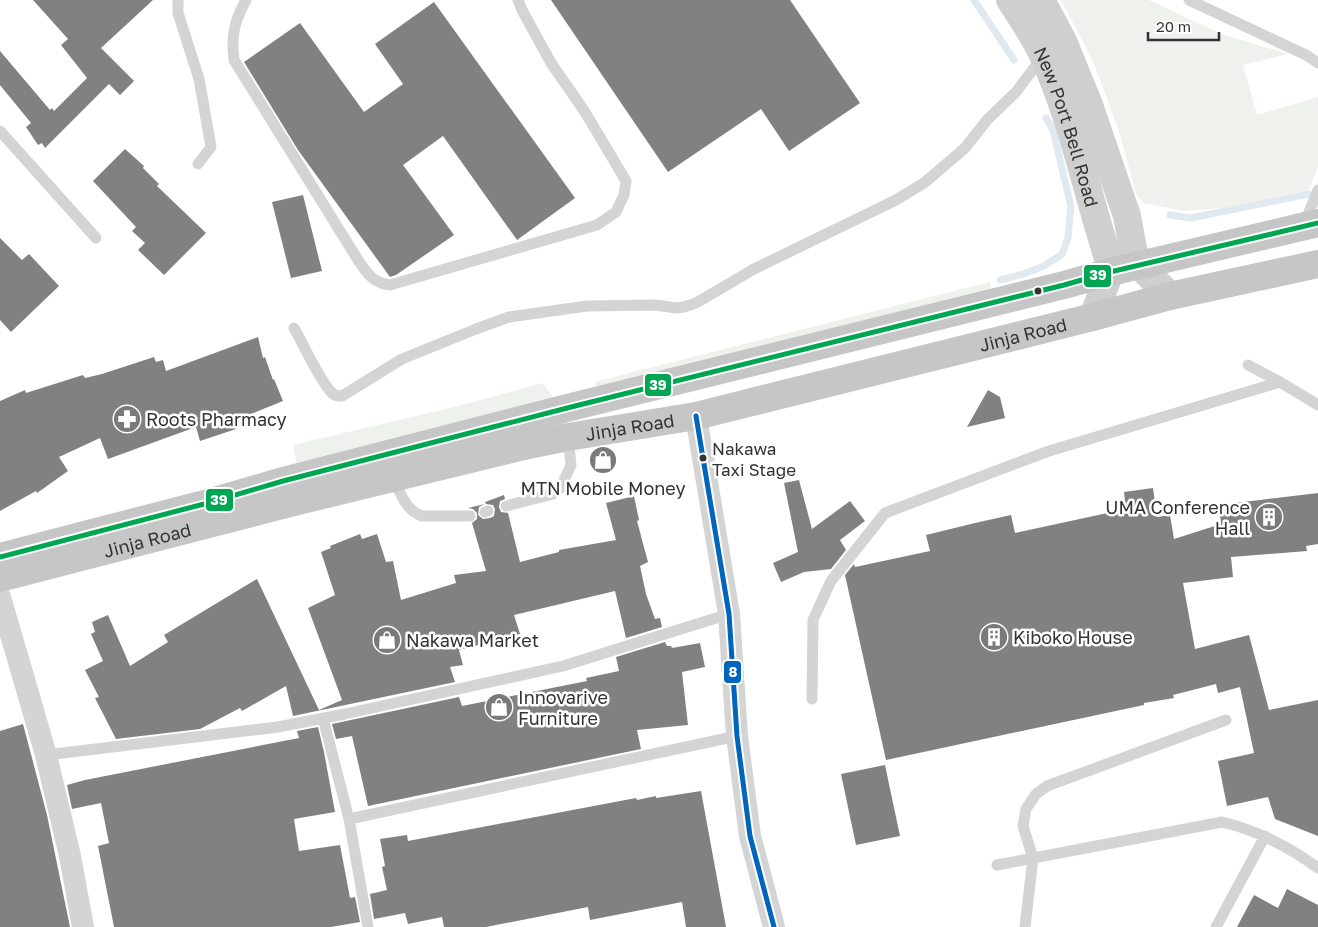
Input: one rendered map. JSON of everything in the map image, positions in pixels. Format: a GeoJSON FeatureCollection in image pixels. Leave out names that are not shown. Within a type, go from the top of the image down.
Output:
{"type":"FeatureCollection","features":[{"type":"Feature","properties":{"kind":"highway","name":"Jinja Road"},"geometry":{"type":"LineString","coordinates":[[0,557],[547,413],[1064,285],[1136,257],[1311,225]]}},
{"type":"Feature","properties":{"kind":"highway","name":"Jinja Road"},"geometry":{"type":"LineString","coordinates":[[0,578],[393,478],[568,437],[696,416],[1093,318],[1170,296],[1318,264]]}},
{"type":"Feature","properties":{"kind":"main road","name":"New Port Bell Road"},"geometry":{"type":"LineString","coordinates":[[1010,0],[1043,55],[1065,114],[1109,266]]}},
{"type":"Feature","properties":{"kind":"main road","name":"New Port Bell Road"},"geometry":{"type":"LineString","coordinates":[[1041,0],[1063,41],[1089,105],[1127,216],[1136,257]]}},
{"type":"Feature","properties":{"kind":"main road"},"geometry":{"type":"LineString","coordinates":[[1136,257],[1170,296]]}},
{"type":"Feature","properties":{"kind":"main road"},"geometry":{"type":"LineString","coordinates":[[1093,318],[1109,266]]}},
{"type":"Feature","properties":{"kind":"street"},"geometry":{"type":"LineString","coordinates":[[696,416],[729,614],[737,736],[750,836],[774,927]]}},
{"type":"Feature","properties":{"kind":"street"},"geometry":{"type":"LineString","coordinates":[[0,597],[46,755],[70,856],[83,927]]}},
{"type":"Feature","properties":{"kind":"lane"},"geometry":{"type":"LineString","coordinates":[[178,0],[178,14],[199,78],[211,147],[198,164]]}},
{"type":"Feature","properties":{"kind":"lane"},"geometry":{"type":"LineString","coordinates":[[246,0],[233,29],[232,45],[234,60],[358,260],[372,279],[381,284],[390,285],[597,225],[616,212],[624,195],[626,181],[585,112],[551,63],[518,0]]}},
{"type":"Feature","properties":{"kind":"lane"},"geometry":{"type":"LineString","coordinates":[[1189,0],[1318,62]]}},
{"type":"Feature","properties":{"kind":"lane"},"geometry":{"type":"LineString","coordinates":[[294,328],[332,394],[342,396],[402,359],[509,317],[587,306],[656,305],[676,308],[690,305],[754,269],[896,200],[924,183],[965,148],[987,120],[1016,92],[1043,55]]}},
{"type":"Feature","properties":{"kind":"lane"},"geometry":{"type":"LineString","coordinates":[[2,136],[96,238]]}},
{"type":"Feature","properties":{"kind":"lane"},"geometry":{"type":"LineString","coordinates":[[1311,225],[1318,190]]}},
{"type":"Feature","properties":{"kind":"lane"},"geometry":{"type":"LineString","coordinates":[[1248,364],[1318,405]]}},
{"type":"Feature","properties":{"kind":"lane"},"geometry":{"type":"LineString","coordinates":[[812,699],[813,620],[831,581],[885,514],[1049,451],[1280,382]]}},
{"type":"Feature","properties":{"kind":"lane"},"geometry":{"type":"LineString","coordinates":[[506,506],[553,494],[561,488],[571,465],[568,437]]}},
{"type":"Feature","properties":{"kind":"lane"},"geometry":{"type":"LineString","coordinates":[[393,478],[410,510],[416,515],[470,516]]}},
{"type":"Feature","properties":{"kind":"lane"},"geometry":{"type":"LineString","coordinates":[[46,755],[278,726],[323,718],[563,666],[729,614]]}},
{"type":"Feature","properties":{"kind":"lane"},"geometry":{"type":"LineString","coordinates":[[323,718],[349,819],[368,927]]}},
{"type":"Feature","properties":{"kind":"lane"},"geometry":{"type":"LineString","coordinates":[[1025,927],[1033,858],[1023,826],[1026,809],[1036,794],[1047,786],[1226,720]]}},
{"type":"Feature","properties":{"kind":"lane"},"geometry":{"type":"LineString","coordinates":[[349,819],[737,736]]}},
{"type":"Feature","properties":{"kind":"lane"},"geometry":{"type":"LineString","coordinates":[[997,865],[1222,822],[1265,836],[1318,868]]}},
{"type":"Feature","properties":{"kind":"lane"},"geometry":{"type":"LineString","coordinates":[[1216,927],[1265,836]]}},
{"type":"Feature","properties":{"kind":"shaded area"},"geometry":{"type":"Polygon","coordinates":[[[1061,0],[1149,0],[1219,33],[1288,54],[1243,65],[1257,115],[1318,97],[1318,166],[1309,190],[1222,208],[1183,211],[1144,203],[1136,194],[1120,134],[1093,61],[1061,0]]]}},
{"type":"Feature","properties":{"kind":"shaded area"},"geometry":{"type":"Polygon","coordinates":[[[990,282],[991,292],[600,391],[594,382],[990,282]]]}},
{"type":"Feature","properties":{"kind":"shaded area"},"geometry":{"type":"Polygon","coordinates":[[[543,383],[556,402],[297,466],[293,445],[462,405],[543,383]]]}},
{"type":"Feature","properties":{"kind":"building"},"geometry":{"type":"Polygon","coordinates":[[[33,0],[153,0],[101,48],[134,81],[120,95],[109,84],[45,148],[42,143],[38,145],[26,127],[31,123],[0,85],[0,51],[50,110],[52,108],[54,111],[87,78],[61,45],[68,39],[33,0]]]}},
{"type":"Feature","properties":{"kind":"building"},"geometry":{"type":"Polygon","coordinates":[[[551,0],[790,0],[860,103],[789,151],[761,109],[668,172],[551,0]]]}},
{"type":"Feature","properties":{"kind":"building"},"geometry":{"type":"Polygon","coordinates":[[[434,2],[575,198],[517,240],[443,136],[403,165],[454,235],[396,275],[390,277],[298,150],[244,62],[300,23],[364,112],[403,84],[375,44],[434,2]]]}},
{"type":"Feature","properties":{"kind":"building"},"geometry":{"type":"Polygon","coordinates":[[[125,149],[144,166],[143,168],[159,184],[157,186],[206,233],[164,275],[138,250],[145,243],[132,231],[136,227],[93,181],[125,149]]]}},
{"type":"Feature","properties":{"kind":"building"},"geometry":{"type":"Polygon","coordinates":[[[303,195],[322,271],[291,278],[272,202],[303,195]]]}},
{"type":"Feature","properties":{"kind":"building"},"geometry":{"type":"Polygon","coordinates":[[[0,238],[22,260],[29,254],[59,286],[11,332],[0,320],[0,238]]]}},
{"type":"Feature","properties":{"kind":"building"},"geometry":{"type":"Polygon","coordinates":[[[258,337],[263,358],[265,357],[283,401],[234,421],[236,429],[200,441],[196,427],[108,459],[100,438],[59,457],[68,471],[37,493],[36,491],[0,511],[0,401],[25,390],[26,393],[83,375],[85,378],[102,374],[154,357],[156,362],[163,360],[166,371],[258,337]]]}},
{"type":"Feature","properties":{"kind":"building"},"geometry":{"type":"Polygon","coordinates":[[[988,390],[1000,397],[1005,418],[967,427],[988,390]]]}},
{"type":"Feature","properties":{"kind":"building"},"geometry":{"type":"Polygon","coordinates":[[[799,480],[812,529],[850,501],[865,521],[840,540],[846,550],[831,569],[804,572],[781,582],[773,563],[798,552],[784,483],[799,480]]]}},
{"type":"Feature","properties":{"kind":"building","name":"Kiboko House"},"geometry":{"type":"Polygon","coordinates":[[[1153,488],[1157,517],[1170,515],[1174,539],[1221,524],[1219,505],[1318,493],[1318,544],[1306,546],[1307,551],[1231,557],[1233,577],[1183,583],[1195,649],[1249,635],[1269,710],[1318,700],[1318,836],[1275,819],[1268,797],[1227,806],[1218,761],[1254,753],[1240,687],[1218,693],[1216,684],[1173,695],[1174,698],[1144,703],[1144,705],[886,760],[845,575],[854,564],[855,567],[930,551],[926,535],[1011,515],[1015,533],[1126,509],[1124,492],[1153,488]]]}},
{"type":"Feature","properties":{"kind":"building"},"geometry":{"type":"Polygon","coordinates":[[[504,495],[505,499],[500,501],[499,507],[501,512],[508,513],[520,562],[559,552],[559,550],[616,540],[606,503],[634,496],[639,520],[637,521],[648,562],[640,566],[646,594],[655,619],[660,618],[662,627],[626,638],[615,591],[514,615],[520,634],[459,650],[463,665],[450,667],[455,682],[293,716],[286,686],[242,711],[240,708],[200,729],[116,739],[95,698],[99,697],[85,670],[103,661],[91,634],[95,632],[92,622],[108,615],[130,666],[168,642],[164,635],[257,579],[319,710],[342,700],[308,608],[335,595],[321,552],[331,548],[330,546],[360,534],[362,539],[377,534],[386,562],[393,561],[401,600],[456,583],[454,575],[486,571],[472,523],[477,519],[477,513],[473,509],[468,508],[485,504],[479,507],[478,515],[483,519],[490,518],[494,516],[495,509],[493,505],[486,504],[485,502],[504,495]]]}},
{"type":"Feature","properties":{"kind":"building"},"geometry":{"type":"Polygon","coordinates":[[[665,642],[667,646],[672,648],[700,643],[705,667],[682,672],[688,725],[637,730],[641,749],[368,806],[352,736],[336,739],[332,724],[459,697],[462,706],[587,681],[586,678],[619,671],[616,657],[665,642]]]}},
{"type":"Feature","properties":{"kind":"building"},"geometry":{"type":"Polygon","coordinates":[[[23,724],[47,815],[70,927],[0,927],[0,731],[23,724]]]}},
{"type":"Feature","properties":{"kind":"building"},"geometry":{"type":"Polygon","coordinates":[[[318,727],[335,812],[294,819],[299,851],[340,845],[350,898],[355,897],[360,922],[331,927],[114,927],[98,846],[109,843],[101,803],[72,809],[67,785],[299,738],[297,731],[318,727]]]}},
{"type":"Feature","properties":{"kind":"building"},"geometry":{"type":"Polygon","coordinates":[[[885,765],[900,836],[856,845],[841,774],[885,765]]]}},
{"type":"Feature","properties":{"kind":"building"},"geometry":{"type":"Polygon","coordinates":[[[701,791],[726,927],[686,927],[682,902],[590,920],[588,907],[486,927],[444,927],[442,917],[408,924],[405,913],[374,919],[370,894],[387,890],[382,867],[385,866],[380,839],[407,835],[408,841],[636,798],[637,800],[656,796],[656,798],[701,791]]]}},
{"type":"Feature","properties":{"kind":"building"},"geometry":{"type":"Polygon","coordinates":[[[1287,889],[1318,905],[1318,927],[1237,927],[1254,895],[1278,908],[1287,889]]]}},
{"type":"Feature","properties":{"kind":"waterway"},"geometry":{"type":"LineString","coordinates":[[974,0],[1014,60]]}},
{"type":"Feature","properties":{"kind":"waterway"},"geometry":{"type":"LineString","coordinates":[[1000,280],[1044,266],[1062,254],[1068,238],[1071,207],[1053,130],[1046,118]]}},
{"type":"Feature","properties":{"kind":"waterway"},"geometry":{"type":"LineString","coordinates":[[1170,215],[1191,218],[1309,194]]}},
{"type":"Feature","properties":{"kind":"transit line","name":"39"},"geometry":{"type":"LineString","coordinates":[[0,557],[208,503],[283,481],[575,406],[1110,272],[1318,223]]}},
{"type":"Feature","properties":{"kind":"transit line","name":"8"},"geometry":{"type":"LineString","coordinates":[[696,416],[729,614],[737,736],[750,836],[774,927]]}},
{"type":"Feature","properties":{"kind":"place","name":"Roots Pharmacy"},"geometry":{"type":"Point","coordinates":[127,419]}},
{"type":"Feature","properties":{"kind":"place","name":"Nakawa Taxi Stage"},"geometry":{"type":"Point","coordinates":[703,458]}},
{"type":"Feature","properties":{"kind":"place","name":"MTN Mobile Money"},"geometry":{"type":"Point","coordinates":[603,460]}},
{"type":"Feature","properties":{"kind":"place","name":"UMA Conference Hall"},"geometry":{"type":"Point","coordinates":[1269,517]}},
{"type":"Feature","properties":{"kind":"place","name":"Kiboko House"},"geometry":{"type":"Point","coordinates":[994,637]}},
{"type":"Feature","properties":{"kind":"place","name":"Nakawa Market"},"geometry":{"type":"Point","coordinates":[387,640]}},
{"type":"Feature","properties":{"kind":"place","name":"Innovarive Furniture"},"geometry":{"type":"Point","coordinates":[499,707]}}]}
